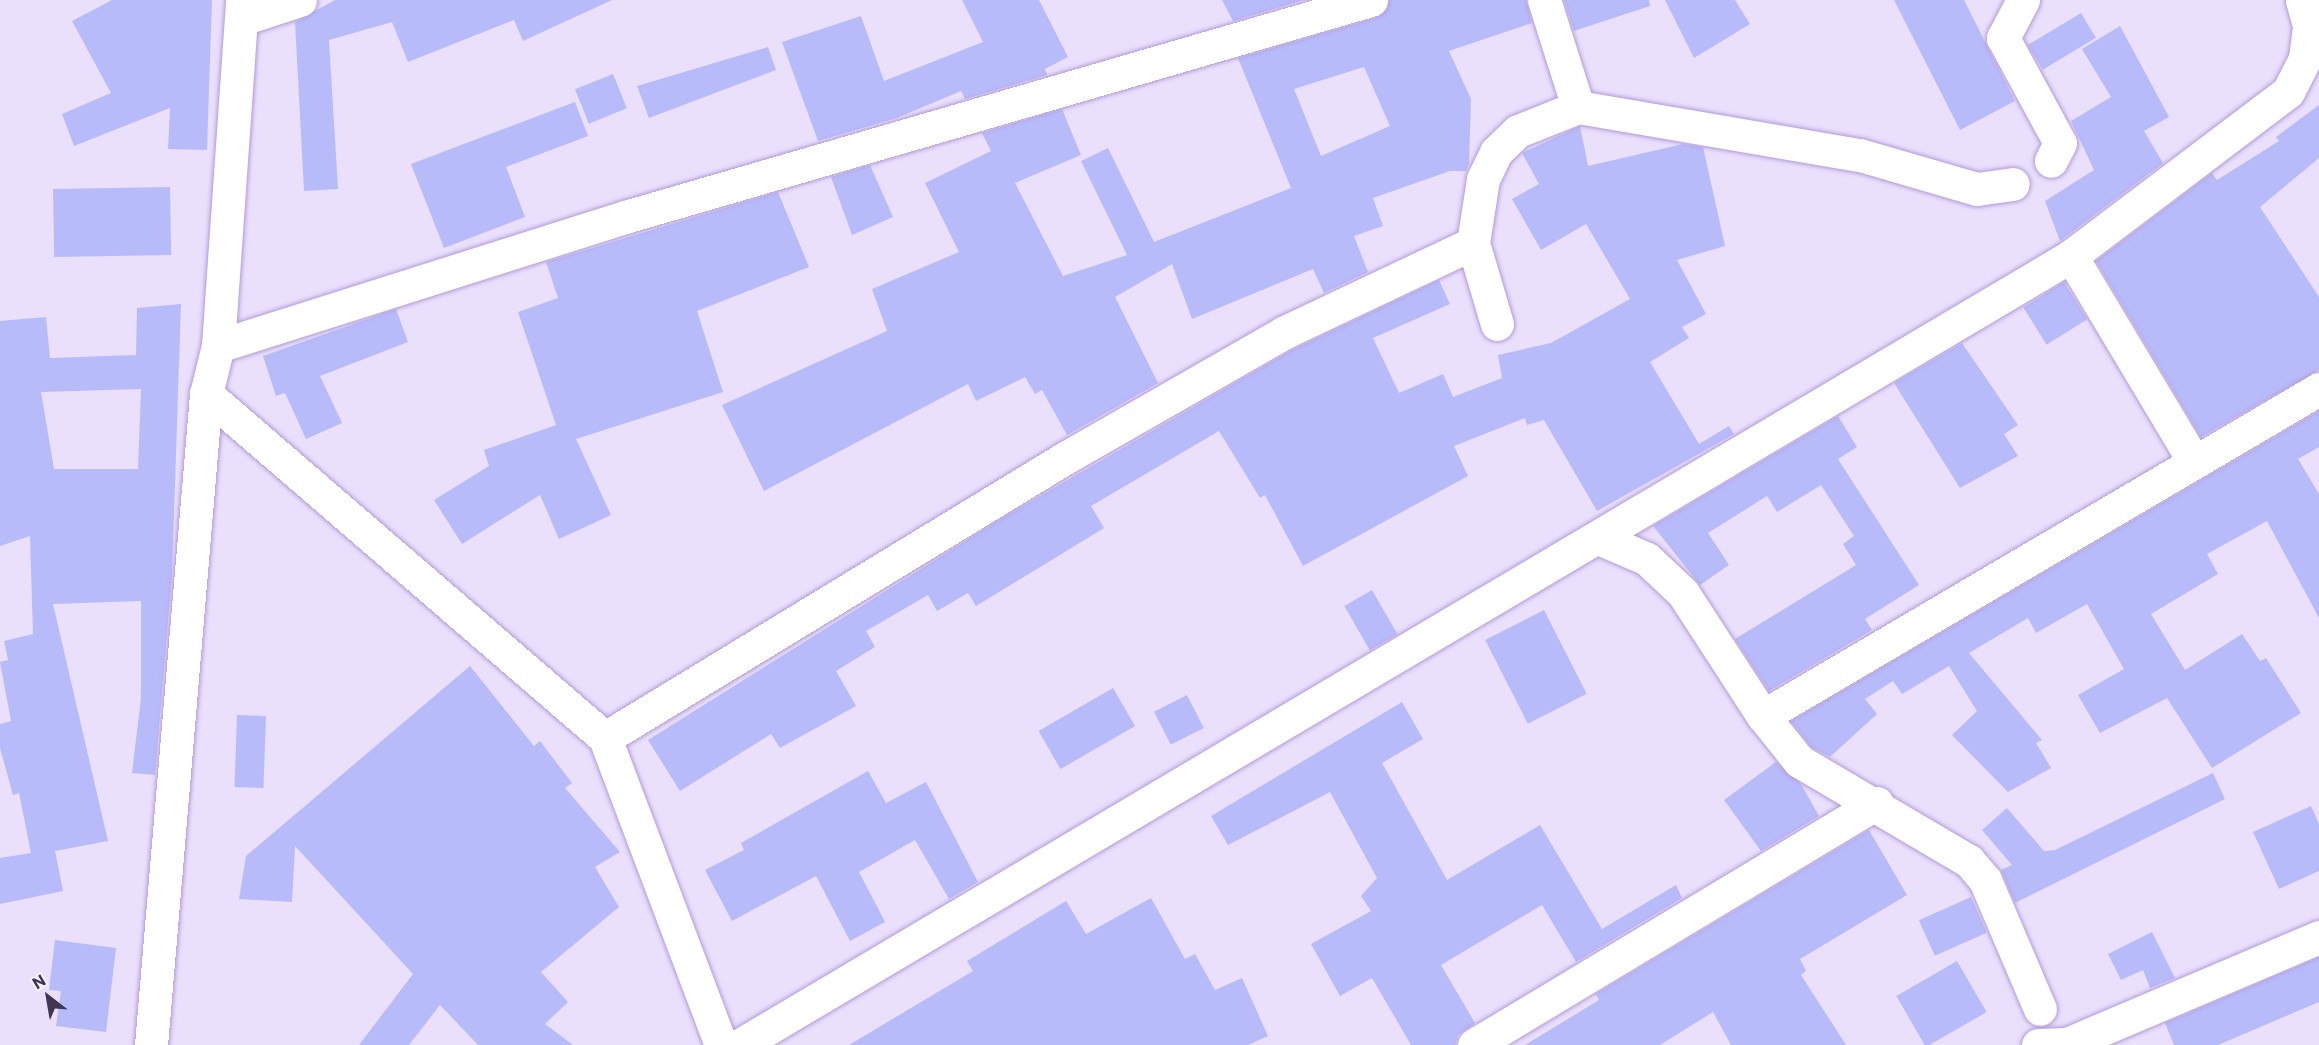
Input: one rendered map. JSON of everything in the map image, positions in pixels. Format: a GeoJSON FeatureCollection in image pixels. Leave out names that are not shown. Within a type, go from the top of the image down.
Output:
{"type":"FeatureCollection","features":[{"type":"Feature","properties":{"kind":"street"},"geometry":{"type":"LineString","coordinates":[[151,1045],[206,394],[218,346],[242,10],[300,0]]}},
{"type":"Feature","properties":{"kind":"street"},"geometry":{"type":"LineString","coordinates":[[218,346],[625,217],[1371,0]]}},
{"type":"Feature","properties":{"kind":"street"},"geometry":{"type":"LineString","coordinates":[[1544,0],[1578,107]]}},
{"type":"Feature","properties":{"kind":"street"},"geometry":{"type":"LineString","coordinates":[[2023,0],[2003,38],[2060,143],[2051,161]]}},
{"type":"Feature","properties":{"kind":"street"},"geometry":{"type":"LineString","coordinates":[[740,1045],[1601,539],[2071,256],[2288,92],[2305,59],[2309,25],[2302,0]]}},
{"type":"Feature","properties":{"kind":"street"},"geometry":{"type":"LineString","coordinates":[[1497,324],[1473,243],[1483,179],[1496,152],[1518,131],[1578,107],[1860,156],[1977,189],[2013,184]]}},
{"type":"Feature","properties":{"kind":"street"},"geometry":{"type":"LineString","coordinates":[[605,738],[1065,458],[1283,333],[1473,243]]}},
{"type":"Feature","properties":{"kind":"street"},"geometry":{"type":"LineString","coordinates":[[2071,256],[2193,460]]}},
{"type":"Feature","properties":{"kind":"street"},"geometry":{"type":"LineString","coordinates":[[1763,716],[2193,460],[2319,389]]}},
{"type":"Feature","properties":{"kind":"street"},"geometry":{"type":"LineString","coordinates":[[206,394],[605,738],[721,1045]]}},
{"type":"Feature","properties":{"kind":"street"},"geometry":{"type":"LineString","coordinates":[[1601,539],[1647,559],[1683,593],[1763,716],[1799,761],[1877,803],[1969,861],[1985,880],[2040,1009]]}},
{"type":"Feature","properties":{"kind":"street"},"geometry":{"type":"LineString","coordinates":[[1474,1045],[1877,803]]}},
{"type":"Feature","properties":{"kind":"street"},"geometry":{"type":"LineString","coordinates":[[2057,1045],[2319,937]]}},
{"type":"Feature","properties":{"kind":"building"},"geometry":{"type":"Polygon","coordinates":[[[112,0],[212,0],[207,150],[168,149],[170,108],[74,146],[62,114],[111,93],[72,21],[112,0]]]}},
{"type":"Feature","properties":{"kind":"building"},"geometry":{"type":"Polygon","coordinates":[[[335,0],[612,0],[523,41],[514,20],[408,62],[392,22],[329,40],[338,189],[304,191],[295,22],[335,0]]]}},
{"type":"Feature","properties":{"kind":"building"},"geometry":{"type":"Polygon","coordinates":[[[962,0],[1039,0],[1068,57],[1045,69],[1047,75],[965,99],[961,91],[897,118],[818,141],[782,42],[861,16],[884,81],[983,42],[962,0]]]}},
{"type":"Feature","properties":{"kind":"building"},"geometry":{"type":"Polygon","coordinates":[[[1222,0],[1304,0],[1233,21],[1222,0]]]}},
{"type":"Feature","properties":{"kind":"building"},"geometry":{"type":"Polygon","coordinates":[[[1389,0],[1526,0],[1532,23],[1449,51],[1471,99],[1469,164],[1466,171],[1450,171],[1373,198],[1383,226],[1354,236],[1368,272],[1324,293],[1313,269],[1192,319],[1172,264],[1115,297],[1158,383],[1067,435],[1042,390],[1035,394],[1025,377],[976,401],[968,384],[764,491],[722,405],[887,331],[872,289],[959,252],[925,183],[991,151],[982,133],[1062,109],[1081,155],[1015,183],[1063,276],[1127,255],[1081,161],[1108,148],[1154,242],[1291,188],[1238,58],[1376,18],[1389,0]],[[1364,67],[1294,89],[1321,156],[1390,126],[1364,67]]]}},
{"type":"Feature","properties":{"kind":"building"},"geometry":{"type":"Polygon","coordinates":[[[1564,0],[1649,0],[1650,6],[1574,31],[1564,0]]]}},
{"type":"Feature","properties":{"kind":"building"},"geometry":{"type":"Polygon","coordinates":[[[1665,0],[1735,0],[1750,24],[1694,58],[1665,0]]]}},
{"type":"Feature","properties":{"kind":"building"},"geometry":{"type":"Polygon","coordinates":[[[1894,0],[1964,0],[2015,101],[1960,130],[1894,0]]]}},
{"type":"Feature","properties":{"kind":"building"},"geometry":{"type":"Polygon","coordinates":[[[2081,13],[2096,38],[2043,70],[2028,45],[2081,13]]]}},
{"type":"Feature","properties":{"kind":"building"},"geometry":{"type":"Polygon","coordinates":[[[2120,26],[2169,117],[2144,131],[2163,163],[2060,241],[2045,201],[2094,170],[2071,121],[2111,97],[2082,49],[2120,26]]]}},
{"type":"Feature","properties":{"kind":"building"},"geometry":{"type":"Polygon","coordinates":[[[768,47],[776,70],[649,118],[637,86],[768,47]]]}},
{"type":"Feature","properties":{"kind":"building"},"geometry":{"type":"Polygon","coordinates":[[[613,74],[627,108],[589,124],[575,89],[613,74]]]}},
{"type":"Feature","properties":{"kind":"building"},"geometry":{"type":"Polygon","coordinates":[[[575,102],[588,136],[506,167],[525,217],[444,248],[411,164],[575,102]]]}},
{"type":"Feature","properties":{"kind":"building"},"geometry":{"type":"Polygon","coordinates":[[[2319,105],[2319,158],[2260,207],[2319,297],[2319,370],[2201,437],[2096,261],[2212,173],[2217,180],[2279,141],[2276,137],[2319,105]]]}},
{"type":"Feature","properties":{"kind":"building"},"geometry":{"type":"Polygon","coordinates":[[[1580,126],[1588,166],[1683,144],[1703,147],[1725,246],[1677,260],[1706,314],[1682,327],[1689,338],[1650,362],[1699,444],[1729,426],[1734,434],[1597,511],[1544,420],[1527,425],[1525,418],[1454,446],[1468,476],[1303,566],[1265,495],[1260,498],[1219,431],[1091,506],[1104,528],[976,606],[968,593],[937,611],[928,595],[866,631],[875,647],[836,671],[856,706],[780,748],[771,734],[680,791],[648,740],[1004,517],[1292,350],[1439,280],[1450,304],[1373,338],[1399,393],[1443,374],[1453,397],[1502,378],[1498,355],[1551,343],[1630,299],[1586,224],[1541,250],[1512,199],[1539,184],[1522,153],[1580,126]]]}},
{"type":"Feature","properties":{"kind":"building"},"geometry":{"type":"Polygon","coordinates":[[[870,165],[893,217],[852,235],[831,177],[870,165]]]}},
{"type":"Feature","properties":{"kind":"building"},"geometry":{"type":"Polygon","coordinates":[[[170,187],[171,255],[54,257],[53,189],[170,187]]]}},
{"type":"Feature","properties":{"kind":"building"},"geometry":{"type":"Polygon","coordinates":[[[778,192],[809,267],[697,311],[723,392],[576,439],[611,515],[559,539],[540,495],[462,544],[434,500],[489,466],[484,450],[556,425],[518,312],[558,298],[546,262],[778,192]]]}},
{"type":"Feature","properties":{"kind":"building"},"geometry":{"type":"Polygon","coordinates":[[[2064,282],[2087,319],[2047,345],[2023,307],[2064,282]]]}},
{"type":"Feature","properties":{"kind":"building"},"geometry":{"type":"Polygon","coordinates":[[[181,304],[172,575],[155,775],[132,773],[141,698],[141,601],[53,604],[108,841],[55,851],[63,891],[0,904],[0,858],[31,853],[19,793],[13,795],[0,748],[0,724],[11,721],[0,662],[8,660],[4,641],[33,634],[30,536],[0,546],[0,321],[46,317],[50,358],[136,355],[137,308],[181,304]],[[141,389],[41,392],[54,469],[138,469],[141,389]]]}},
{"type":"Feature","properties":{"kind":"building"},"geometry":{"type":"Polygon","coordinates":[[[396,309],[408,342],[320,376],[342,423],[306,439],[285,393],[276,396],[263,356],[396,309]]]}},
{"type":"Feature","properties":{"kind":"building"},"geometry":{"type":"Polygon","coordinates":[[[1962,343],[2018,425],[2004,434],[2018,456],[1960,488],[1894,383],[1962,343]]]}},
{"type":"Feature","properties":{"kind":"building"},"geometry":{"type":"Polygon","coordinates":[[[2319,411],[2319,447],[2298,459],[2319,494],[2319,618],[2267,521],[2207,554],[2218,574],[2151,614],[2185,670],[2242,634],[2260,661],[2266,658],[2301,713],[2212,768],[2167,698],[2100,733],[2078,695],[2124,669],[2087,604],[2036,633],[2028,618],[1969,653],[2042,740],[2036,743],[2051,768],[2008,792],[1952,735],[1977,711],[1949,666],[1902,694],[1893,681],[1865,699],[1877,714],[1830,757],[1811,747],[1791,721],[2319,411]]]}},
{"type":"Feature","properties":{"kind":"building"},"geometry":{"type":"Polygon","coordinates":[[[1838,416],[1857,447],[1838,459],[1919,585],[1865,619],[1872,630],[1769,691],[1735,639],[1856,565],[1843,544],[1854,536],[1821,485],[1777,512],[1767,496],[1708,533],[1729,565],[1700,585],[1653,526],[1838,416]]]}},
{"type":"Feature","properties":{"kind":"building"},"geometry":{"type":"Polygon","coordinates":[[[1372,590],[1398,634],[1370,650],[1344,606],[1372,590]]]}},
{"type":"Feature","properties":{"kind":"building"},"geometry":{"type":"Polygon","coordinates":[[[1544,610],[1587,694],[1528,724],[1485,640],[1544,610]]]}},
{"type":"Feature","properties":{"kind":"building"},"geometry":{"type":"Polygon","coordinates":[[[470,666],[534,746],[540,741],[572,783],[565,788],[620,852],[595,867],[619,907],[541,972],[568,1002],[545,1024],[573,1045],[478,1045],[440,1005],[409,1045],[359,1045],[413,974],[295,846],[292,902],[239,899],[246,856],[470,666]]]}},
{"type":"Feature","properties":{"kind":"building"},"geometry":{"type":"Polygon","coordinates":[[[1113,688],[1135,726],[1061,769],[1039,731],[1113,688]]]}},
{"type":"Feature","properties":{"kind":"building"},"geometry":{"type":"Polygon","coordinates":[[[1187,695],[1204,728],[1171,745],[1154,712],[1187,695]]]}},
{"type":"Feature","properties":{"kind":"building"},"geometry":{"type":"Polygon","coordinates":[[[1402,702],[1423,739],[1382,763],[1447,880],[1540,825],[1602,929],[1676,885],[1682,898],[1576,962],[1542,905],[1441,965],[1475,1023],[1458,1035],[1455,1045],[1411,1045],[1372,978],[1340,996],[1311,944],[1371,911],[1361,896],[1377,878],[1330,792],[1228,845],[1211,816],[1402,702]]]}},
{"type":"Feature","properties":{"kind":"building"},"geometry":{"type":"Polygon","coordinates":[[[237,715],[266,716],[263,788],[234,787],[237,715]]]}},
{"type":"Feature","properties":{"kind":"building"},"geometry":{"type":"Polygon","coordinates":[[[1776,762],[1801,784],[1819,816],[1761,851],[1724,800],[1776,762]]]}},
{"type":"Feature","properties":{"kind":"building"},"geometry":{"type":"Polygon","coordinates":[[[868,771],[886,803],[926,782],[978,882],[949,899],[915,840],[859,872],[885,922],[850,941],[816,876],[732,921],[705,870],[744,850],[741,843],[868,771]]]}},
{"type":"Feature","properties":{"kind":"building"},"geometry":{"type":"Polygon","coordinates":[[[2213,773],[2225,799],[2015,903],[2001,870],[2012,865],[1982,830],[2007,808],[2044,851],[2055,850],[2213,773]]]}},
{"type":"Feature","properties":{"kind":"building"},"geometry":{"type":"Polygon","coordinates":[[[2311,806],[2319,824],[2319,871],[2279,889],[2253,832],[2311,806]]]}},
{"type":"Feature","properties":{"kind":"building"},"geometry":{"type":"Polygon","coordinates":[[[1869,830],[1907,895],[1800,959],[1806,971],[1801,975],[1846,1045],[1731,1045],[1713,1012],[1660,1045],[1525,1045],[1599,1000],[1596,994],[1869,830]]]}},
{"type":"Feature","properties":{"kind":"building"},"geometry":{"type":"Polygon","coordinates":[[[1971,897],[1987,933],[1935,956],[1919,920],[1971,897]]]}},
{"type":"Feature","properties":{"kind":"building"},"geometry":{"type":"Polygon","coordinates":[[[1151,898],[1185,959],[1195,954],[1215,990],[1242,978],[1268,1036],[1248,1045],[849,1045],[973,971],[967,961],[1066,901],[1086,934],[1151,898]]]}},
{"type":"Feature","properties":{"kind":"building"},"geometry":{"type":"Polygon","coordinates":[[[2152,932],[2175,978],[2150,988],[2143,970],[2121,980],[2108,954],[2152,932]]]}},
{"type":"Feature","properties":{"kind":"building"},"geometry":{"type":"Polygon","coordinates":[[[55,940],[116,948],[106,1032],[56,1026],[61,991],[49,990],[55,940]]]}},
{"type":"Feature","properties":{"kind":"building"},"geometry":{"type":"Polygon","coordinates":[[[2319,957],[2319,1002],[2218,1045],[2174,1045],[2165,1023],[2319,957]]]}},
{"type":"Feature","properties":{"kind":"building"},"geometry":{"type":"Polygon","coordinates":[[[1957,961],[1986,1012],[1930,1045],[1925,1045],[1896,996],[1957,961]]]}}]}
